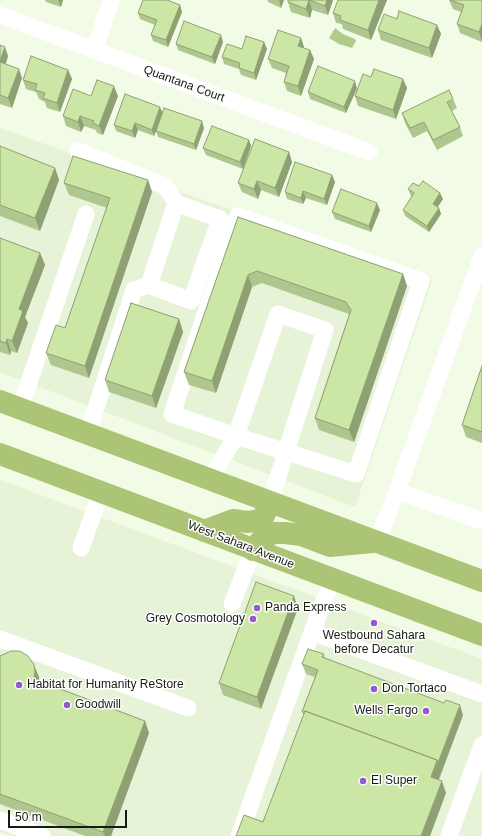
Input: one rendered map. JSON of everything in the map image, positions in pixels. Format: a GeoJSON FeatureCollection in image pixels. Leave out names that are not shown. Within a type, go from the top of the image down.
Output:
{"type":"FeatureCollection","features":[{"type":"Feature","properties":{"kind":"main road"},"geometry":{"type":"LineString","coordinates":[[0,401],[482,581]]}},
{"type":"Feature","properties":{"kind":"main road","name":"West Sahara Avenue"},"geometry":{"type":"LineString","coordinates":[[0,454],[204,532],[482,635]]}},
{"type":"Feature","properties":{"kind":"main road"},"geometry":{"type":"LineString","coordinates":[[204,532],[233,520],[247,522],[262,520],[270,502]]}},
{"type":"Feature","properties":{"kind":"main road"},"geometry":{"type":"LineString","coordinates":[[254,550],[263,538],[274,533],[301,535],[330,546],[377,542]]}},
{"type":"Feature","properties":{"kind":"street"},"geometry":{"type":"LineString","coordinates":[[94,50],[111,0]]}},
{"type":"Feature","properties":{"kind":"street","name":"Quantana Court"},"geometry":{"type":"LineString","coordinates":[[0,16],[369,152]]}},
{"type":"Feature","properties":{"kind":"street"},"geometry":{"type":"LineString","coordinates":[[78,151],[165,186],[176,203],[220,219],[190,300],[150,285],[134,290],[87,434]]}},
{"type":"Feature","properties":{"kind":"street"},"geometry":{"type":"LineString","coordinates":[[150,285],[176,203]]}},
{"type":"Feature","properties":{"kind":"street"},"geometry":{"type":"LineString","coordinates":[[20,409],[86,214]]}},
{"type":"Feature","properties":{"kind":"street"},"geometry":{"type":"LineString","coordinates":[[238,216],[421,282],[356,474],[287,452],[172,414],[238,216]]}},
{"type":"Feature","properties":{"kind":"street"},"geometry":{"type":"LineString","coordinates":[[377,542],[482,256]]}},
{"type":"Feature","properties":{"kind":"street"},"geometry":{"type":"LineString","coordinates":[[210,480],[236,436],[278,314],[325,330],[270,502]]}},
{"type":"Feature","properties":{"kind":"street"},"geometry":{"type":"LineString","coordinates":[[397,491],[482,521]]}},
{"type":"Feature","properties":{"kind":"street"},"geometry":{"type":"LineString","coordinates":[[81,548],[100,492]]}},
{"type":"Feature","properties":{"kind":"street"},"geometry":{"type":"LineString","coordinates":[[232,604],[254,550]]}},
{"type":"Feature","properties":{"kind":"street"},"geometry":{"type":"LineString","coordinates":[[239,836],[332,580]]}},
{"type":"Feature","properties":{"kind":"street"},"geometry":{"type":"LineString","coordinates":[[312,632],[482,694]]}},
{"type":"Feature","properties":{"kind":"street"},"geometry":{"type":"LineString","coordinates":[[0,638],[188,708]]}},
{"type":"Feature","properties":{"kind":"street"},"geometry":{"type":"LineString","coordinates":[[449,836],[482,745]]}},
{"type":"Feature","properties":{"kind":"street"},"geometry":{"type":"LineString","coordinates":[[0,820],[42,836]]}},
{"type":"Feature","properties":{"kind":"shaded area"},"geometry":{"type":"Polygon","coordinates":[[[335,28],[343,34],[355,39],[356,41],[352,48],[339,44],[329,38],[335,28]]]}},
{"type":"Feature","properties":{"kind":"shaded area"},"geometry":{"type":"Polygon","coordinates":[[[0,128],[432,281],[355,507],[0,372],[0,128]]]}},
{"type":"Feature","properties":{"kind":"shaded area"},"geometry":{"type":"Polygon","coordinates":[[[0,480],[482,659],[482,836],[12,836],[0,832],[0,480]]]}},
{"type":"Feature","properties":{"kind":"building"},"geometry":{"type":"Polygon","coordinates":[[[143,0],[167,0],[180,5],[166,40],[151,35],[157,20],[138,13],[143,0]]]}},
{"type":"Feature","properties":{"kind":"building"},"geometry":{"type":"Polygon","coordinates":[[[288,0],[309,0],[306,9],[288,2],[288,0]]]}},
{"type":"Feature","properties":{"kind":"building"},"geometry":{"type":"Polygon","coordinates":[[[309,0],[327,0],[325,6],[309,0]]]}},
{"type":"Feature","properties":{"kind":"building"},"geometry":{"type":"Polygon","coordinates":[[[338,0],[379,0],[368,30],[340,20],[341,16],[333,13],[338,0]]]}},
{"type":"Feature","properties":{"kind":"building"},"geometry":{"type":"Polygon","coordinates":[[[450,0],[482,0],[482,24],[479,32],[457,24],[464,5],[450,0]]]}},
{"type":"Feature","properties":{"kind":"building"},"geometry":{"type":"Polygon","coordinates":[[[399,11],[437,25],[429,48],[378,30],[384,14],[397,19],[399,11]]]}},
{"type":"Feature","properties":{"kind":"building"},"geometry":{"type":"Polygon","coordinates":[[[184,21],[221,35],[212,57],[176,44],[184,21]]]}},
{"type":"Feature","properties":{"kind":"building"},"geometry":{"type":"Polygon","coordinates":[[[278,30],[301,38],[298,46],[310,50],[298,86],[284,82],[289,66],[268,59],[278,30]]]}},
{"type":"Feature","properties":{"kind":"building"},"geometry":{"type":"Polygon","coordinates":[[[246,36],[264,42],[254,73],[239,68],[240,63],[222,57],[227,44],[242,49],[246,36]]]}},
{"type":"Feature","properties":{"kind":"building"},"geometry":{"type":"Polygon","coordinates":[[[0,45],[5,47],[0,61],[0,45]]]}},
{"type":"Feature","properties":{"kind":"building"},"geometry":{"type":"Polygon","coordinates":[[[31,56],[68,70],[57,103],[43,98],[45,93],[35,90],[37,84],[23,80],[31,56]]]}},
{"type":"Feature","properties":{"kind":"building"},"geometry":{"type":"Polygon","coordinates":[[[0,62],[19,69],[8,98],[0,95],[0,62]]]}},
{"type":"Feature","properties":{"kind":"building"},"geometry":{"type":"Polygon","coordinates":[[[318,66],[355,81],[344,107],[308,92],[318,66]]]}},
{"type":"Feature","properties":{"kind":"building"},"geometry":{"type":"Polygon","coordinates":[[[374,69],[403,79],[393,110],[355,96],[363,74],[371,77],[374,69]]]}},
{"type":"Feature","properties":{"kind":"building"},"geometry":{"type":"Polygon","coordinates":[[[97,80],[114,86],[99,126],[93,123],[94,121],[80,116],[78,122],[63,116],[73,89],[91,96],[97,80]]]}},
{"type":"Feature","properties":{"kind":"building"},"geometry":{"type":"Polygon","coordinates":[[[449,90],[453,99],[447,102],[460,127],[433,140],[424,122],[410,128],[402,113],[449,90]]]}},
{"type":"Feature","properties":{"kind":"building"},"geometry":{"type":"Polygon","coordinates":[[[125,94],[160,107],[152,130],[135,123],[132,131],[114,125],[125,94]]]}},
{"type":"Feature","properties":{"kind":"building"},"geometry":{"type":"Polygon","coordinates":[[[164,108],[202,121],[194,144],[156,131],[164,108]]]}},
{"type":"Feature","properties":{"kind":"building"},"geometry":{"type":"Polygon","coordinates":[[[212,126],[249,140],[240,162],[203,148],[212,126]]]}},
{"type":"Feature","properties":{"kind":"building"},"geometry":{"type":"Polygon","coordinates":[[[255,139],[289,152],[275,188],[257,181],[254,189],[238,183],[255,139]]]}},
{"type":"Feature","properties":{"kind":"building"},"geometry":{"type":"Polygon","coordinates":[[[0,146],[55,168],[35,218],[0,205],[0,146]]]}},
{"type":"Feature","properties":{"kind":"building"},"geometry":{"type":"Polygon","coordinates":[[[73,156],[148,180],[85,366],[46,353],[56,325],[65,328],[110,198],[64,183],[73,156]]]}},
{"type":"Feature","properties":{"kind":"building"},"geometry":{"type":"Polygon","coordinates":[[[295,162],[332,175],[324,199],[303,191],[301,198],[285,192],[295,162]]]}},
{"type":"Feature","properties":{"kind":"building"},"geometry":{"type":"Polygon","coordinates":[[[423,181],[440,193],[433,204],[439,208],[427,226],[403,210],[414,193],[408,189],[413,183],[419,186],[423,181]]]}},
{"type":"Feature","properties":{"kind":"building"},"geometry":{"type":"Polygon","coordinates":[[[341,189],[377,203],[369,226],[332,212],[341,189]]]}},
{"type":"Feature","properties":{"kind":"building"},"geometry":{"type":"Polygon","coordinates":[[[238,217],[403,274],[349,430],[315,418],[351,310],[346,302],[257,271],[248,275],[212,381],[184,372],[238,217]]]}},
{"type":"Feature","properties":{"kind":"building"},"geometry":{"type":"Polygon","coordinates":[[[0,238],[40,253],[19,309],[23,311],[12,341],[7,339],[6,343],[0,341],[0,238]]]}},
{"type":"Feature","properties":{"kind":"building"},"geometry":{"type":"Polygon","coordinates":[[[131,303],[179,319],[152,396],[105,380],[131,303]]]}},
{"type":"Feature","properties":{"kind":"building"},"geometry":{"type":"Polygon","coordinates":[[[482,366],[482,432],[462,425],[482,366]]]}},
{"type":"Feature","properties":{"kind":"building"},"geometry":{"type":"Polygon","coordinates":[[[256,582],[294,596],[257,697],[219,683],[256,582]]]}},
{"type":"Feature","properties":{"kind":"building"},"geometry":{"type":"Polygon","coordinates":[[[308,649],[324,654],[322,657],[444,703],[446,700],[460,705],[438,763],[437,760],[305,711],[302,712],[318,670],[302,664],[308,649]]]}},
{"type":"Feature","properties":{"kind":"building"},"geometry":{"type":"Polygon","coordinates":[[[11,651],[20,651],[28,656],[34,665],[34,679],[145,721],[103,832],[0,794],[0,656],[11,651]]]}},
{"type":"Feature","properties":{"kind":"building","name":"El Super"},"geometry":{"type":"Polygon","coordinates":[[[305,711],[437,760],[431,777],[442,781],[421,836],[236,836],[244,815],[263,822],[305,711]]]}},
{"type":"Feature","properties":{"kind":"place","name":"Panda Express"},"geometry":{"type":"Point","coordinates":[257,608]}},
{"type":"Feature","properties":{"kind":"place","name":"Grey Cosmotology"},"geometry":{"type":"Point","coordinates":[253,619]}},
{"type":"Feature","properties":{"kind":"place","name":"Westbound Sahara before Decatur"},"geometry":{"type":"Point","coordinates":[374,623]}},
{"type":"Feature","properties":{"kind":"place","name":"Habitat for Humanity ReStore"},"geometry":{"type":"Point","coordinates":[19,685]}},
{"type":"Feature","properties":{"kind":"place","name":"Don Tortaco"},"geometry":{"type":"Point","coordinates":[374,689]}},
{"type":"Feature","properties":{"kind":"place","name":"Goodwill"},"geometry":{"type":"Point","coordinates":[67,705]}},
{"type":"Feature","properties":{"kind":"place","name":"Wells Fargo"},"geometry":{"type":"Point","coordinates":[426,711]}},
{"type":"Feature","properties":{"kind":"place","name":"El Super"},"geometry":{"type":"Point","coordinates":[363,781]}}]}
